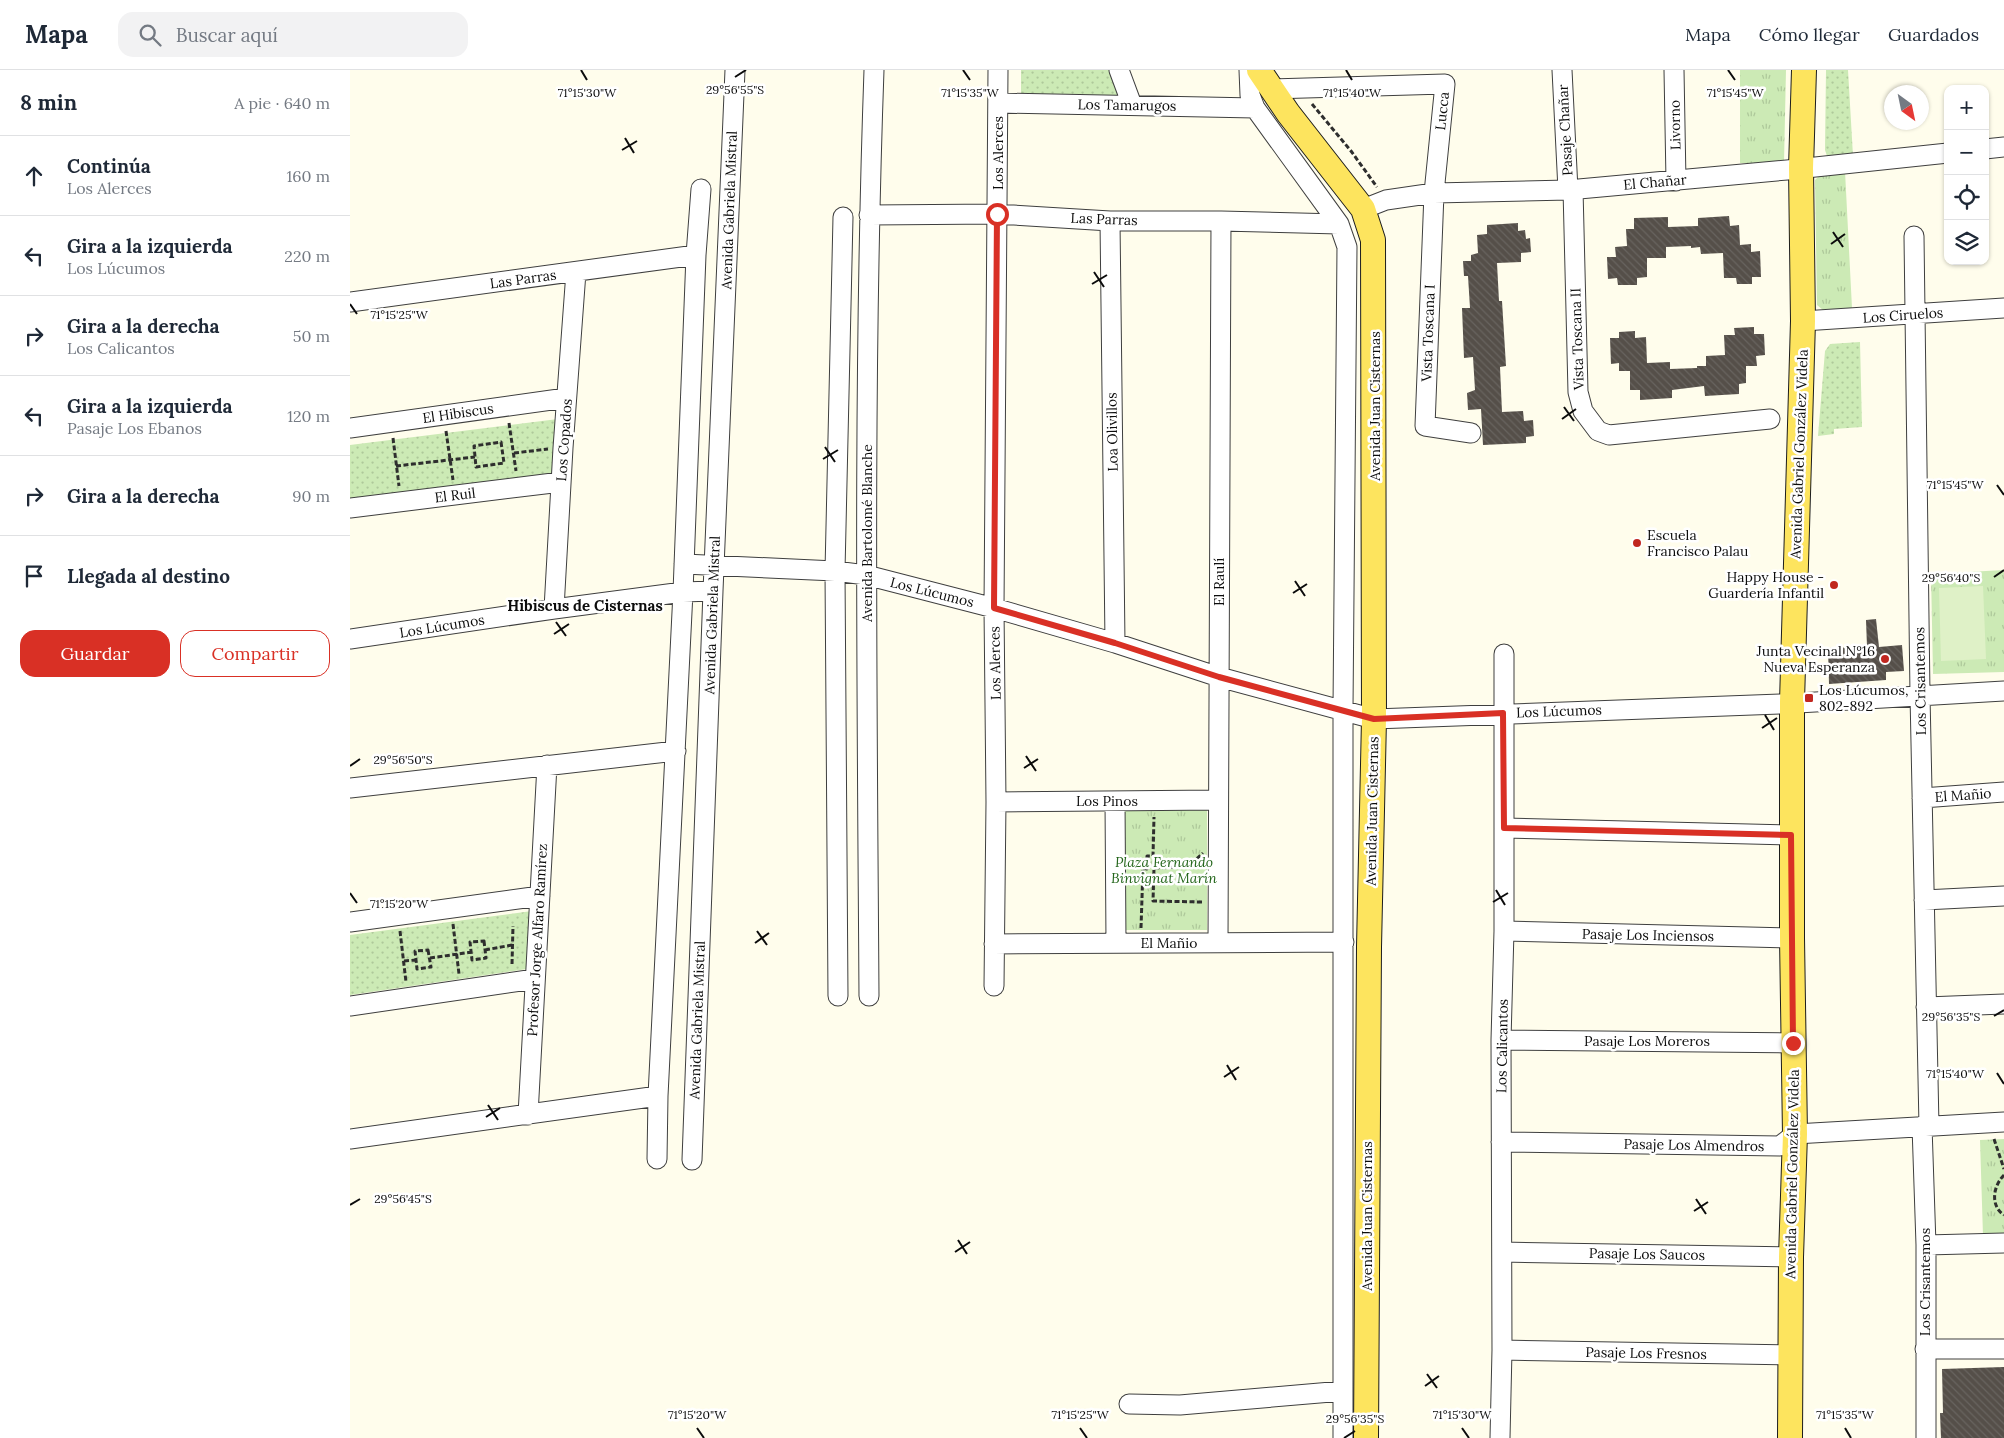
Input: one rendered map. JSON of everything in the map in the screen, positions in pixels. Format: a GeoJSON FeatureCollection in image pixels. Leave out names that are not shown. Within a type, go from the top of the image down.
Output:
{"type":"FeatureCollection","features":[{"type":"Feature","properties":{"kind":"main road","name":"Avenida Gabriel González Videla"},"geometry":{"type":"LineString","coordinates":[[1790,1438],[1791,1257],[1795,1134],[1791,835],[1792,702],[1803,321],[1801,168],[1804,70]]}},
{"type":"Feature","properties":{"kind":"main road","name":"Avenida Juan Cisternas"},"geometry":{"type":"LineString","coordinates":[[1265,79],[1363,209],[1371,231],[1375,256],[1374,719],[1369,957],[1366,1438]]}},
{"type":"Feature","properties":{"kind":"street","name":"Avenida Gabriela Mistral"},"geometry":{"type":"LineString","coordinates":[[692,1160],[714,564],[735,70]]}},
{"type":"Feature","properties":{"kind":"street","name":"Avenida Bartolomé Blanche"},"geometry":{"type":"LineString","coordinates":[[869,996],[866,575],[869,215],[874,70]]}},
{"type":"Feature","properties":{"kind":"street","name":"Los Alerces"},"geometry":{"type":"LineString","coordinates":[[994,986],[996,802],[994,608],[998,70]]}},
{"type":"Feature","properties":{"kind":"street"},"geometry":{"type":"LineString","coordinates":[[1119,70],[1132,105]]}},
{"type":"Feature","properties":{"kind":"street","name":"Avenida Juan Cisternas"},"geometry":{"type":"LineString","coordinates":[[1248,70],[1250,95],[1255,108],[1339,224],[1347,247],[1343,709],[1343,1438]]}},
{"type":"Feature","properties":{"kind":"street","name":"Pasaje Chañar"},"geometry":{"type":"LineString","coordinates":[[1562,70],[1570,189]]}},
{"type":"Feature","properties":{"kind":"street","name":"Livorno"},"geometry":{"type":"LineString","coordinates":[[1674,70],[1676,181]]}},
{"type":"Feature","properties":{"kind":"street","name":"Lucca"},"geometry":{"type":"LineString","coordinates":[[1265,79],[1445,84],[1434,193]]}},
{"type":"Feature","properties":{"kind":"street","name":"Los Tamarugos"},"geometry":{"type":"LineString","coordinates":[[998,103],[1255,108]]}},
{"type":"Feature","properties":{"kind":"street"},"geometry":{"type":"LineString","coordinates":[[1989,149],[2004,147]]}},
{"type":"Feature","properties":{"kind":"street","name":"El Chañar"},"geometry":{"type":"LineString","coordinates":[[1363,209],[1386,200],[1434,193],[1570,189],[1676,181],[1944,153]]}},
{"type":"Feature","properties":{"kind":"street","name":"Avenida Gabriela Mistral"},"geometry":{"type":"LineString","coordinates":[[657,1159],[658,1096],[676,751],[696,255],[701,189]]}},
{"type":"Feature","properties":{"kind":"street","name":"Vista Toscana II"},"geometry":{"type":"LineString","coordinates":[[1570,189],[1578,392],[1583,411],[1598,431],[1609,435],[1770,419]]}},
{"type":"Feature","properties":{"kind":"street","name":"Vista Toscana I"},"geometry":{"type":"LineString","coordinates":[[1434,193],[1425,426],[1471,433]]}},
{"type":"Feature","properties":{"kind":"street","name":"Las Parras"},"geometry":{"type":"LineString","coordinates":[[869,215],[997,214],[1110,220],[1221,220],[1339,224]]}},
{"type":"Feature","properties":{"kind":"street","name":"Avenida Bartolomé Blanche"},"geometry":{"type":"LineString","coordinates":[[838,996],[835,570],[843,217]]}},
{"type":"Feature","properties":{"kind":"street","name":"Loa Olivillos"},"geometry":{"type":"LineString","coordinates":[[1110,220],[1115,643]]}},
{"type":"Feature","properties":{"kind":"street","name":"El Raulí"},"geometry":{"type":"LineString","coordinates":[[1218,942],[1221,220]]}},
{"type":"Feature","properties":{"kind":"street","name":"Los Crisantemos"},"geometry":{"type":"LineString","coordinates":[[1914,236],[1926,1007],[1926,1438]]}},
{"type":"Feature","properties":{"kind":"street","name":"Las Parras"},"geometry":{"type":"LineString","coordinates":[[350,302],[696,255]]}},
{"type":"Feature","properties":{"kind":"street","name":"Los Copados"},"geometry":{"type":"LineString","coordinates":[[554,609],[566,398],[576,272]]}},
{"type":"Feature","properties":{"kind":"street","name":"Los Ciruelos"},"geometry":{"type":"LineString","coordinates":[[1803,321],[2004,308]]}},
{"type":"Feature","properties":{"kind":"street","name":"El Hibiscus"},"geometry":{"type":"LineString","coordinates":[[350,428],[566,398]]}},
{"type":"Feature","properties":{"kind":"street","name":"El Ruil"},"geometry":{"type":"LineString","coordinates":[[350,508],[561,482]]}},
{"type":"Feature","properties":{"kind":"street","name":"Los Lúcumos"},"geometry":{"type":"LineString","coordinates":[[684,564],[835,570],[866,575],[994,608],[1115,643],[1219,677],[1343,709],[1374,719],[1792,702],[2004,691]]}},
{"type":"Feature","properties":{"kind":"street","name":"Los Lúcumos"},"geometry":{"type":"LineString","coordinates":[[350,639],[554,609],[683,592],[713,591]]}},
{"type":"Feature","properties":{"kind":"street","name":"Los Calicantos"},"geometry":{"type":"LineString","coordinates":[[1500,1438],[1502,1350],[1501,1040],[1504,931],[1504,654]]}},
{"type":"Feature","properties":{"kind":"street"},"geometry":{"type":"LineString","coordinates":[[350,788],[676,751]]}},
{"type":"Feature","properties":{"kind":"street","name":"Profesor Jorge Alfaro Ramírez"},"geometry":{"type":"LineString","coordinates":[[528,1115],[547,765]]}},
{"type":"Feature","properties":{"kind":"street","name":"El Mañio"},"geometry":{"type":"LineString","coordinates":[[1922,798],[2004,792]]}},
{"type":"Feature","properties":{"kind":"street","name":"Los Pinos"},"geometry":{"type":"LineString","coordinates":[[996,802],[1218,800]]}},
{"type":"Feature","properties":{"kind":"street"},"geometry":{"type":"LineString","coordinates":[[1115,801],[1116,943]]}},
{"type":"Feature","properties":{"kind":"street"},"geometry":{"type":"LineString","coordinates":[[1504,828],[1791,835]]}},
{"type":"Feature","properties":{"kind":"street"},"geometry":{"type":"LineString","coordinates":[[350,922],[540,896]]}},
{"type":"Feature","properties":{"kind":"street"},"geometry":{"type":"LineString","coordinates":[[1924,900],[2004,896]]}},
{"type":"Feature","properties":{"kind":"street","name":"Pasaje Los Inciensos"},"geometry":{"type":"LineString","coordinates":[[1504,931],[1792,938]]}},
{"type":"Feature","properties":{"kind":"street","name":"El Mañio"},"geometry":{"type":"LineString","coordinates":[[994,944],[1344,942]]}},
{"type":"Feature","properties":{"kind":"street"},"geometry":{"type":"LineString","coordinates":[[350,1006],[535,980]]}},
{"type":"Feature","properties":{"kind":"street"},"geometry":{"type":"LineString","coordinates":[[1926,1007],[2004,1004]]}},
{"type":"Feature","properties":{"kind":"street","name":"Pasaje Los Moreros"},"geometry":{"type":"LineString","coordinates":[[1501,1040],[1793,1043]]}},
{"type":"Feature","properties":{"kind":"street"},"geometry":{"type":"LineString","coordinates":[[350,1139],[658,1096]]}},
{"type":"Feature","properties":{"kind":"street","name":"Pasaje Los Almendros"},"geometry":{"type":"LineString","coordinates":[[1501,1142],[1780,1146],[1795,1134],[1996,1122]]}},
{"type":"Feature","properties":{"kind":"street"},"geometry":{"type":"LineString","coordinates":[[1926,1245],[2004,1244]]}},
{"type":"Feature","properties":{"kind":"street","name":"Pasaje Los Saucos"},"geometry":{"type":"LineString","coordinates":[[1502,1252],[1791,1257]]}},
{"type":"Feature","properties":{"kind":"street"},"geometry":{"type":"LineString","coordinates":[[1925,1349],[2004,1348]]}},
{"type":"Feature","properties":{"kind":"street","name":"Pasaje Los Fresnos"},"geometry":{"type":"LineString","coordinates":[[1502,1350],[1791,1355]]}},
{"type":"Feature","properties":{"kind":"street"},"geometry":{"type":"LineString","coordinates":[[1129,1404],[1180,1405],[1343,1391]]}},
{"type":"Feature","properties":{"kind":"path"},"geometry":{"type":"LineString","coordinates":[[507,406],[518,487]]}},
{"type":"Feature","properties":{"kind":"path"},"geometry":{"type":"LineString","coordinates":[[444,415],[455,495]]}},
{"type":"Feature","properties":{"kind":"path"},"geometry":{"type":"LineString","coordinates":[[391,422],[400,502]]}},
{"type":"Feature","properties":{"kind":"path"},"geometry":{"type":"LineString","coordinates":[[501,442],[504,463],[476,466],[475,457],[474,446],[501,442]]}},
{"type":"Feature","properties":{"kind":"path"},"geometry":{"type":"LineString","coordinates":[[514,453],[563,448]]}},
{"type":"Feature","properties":{"kind":"path"},"geometry":{"type":"LineString","coordinates":[[396,466],[475,457]]}},
{"type":"Feature","properties":{"kind":"path"},"geometry":{"type":"LineString","coordinates":[[1141,943],[1143,868],[1147,868],[1147,856],[1153,856],[1154,801]]}},
{"type":"Feature","properties":{"kind":"path"},"geometry":{"type":"LineString","coordinates":[[1218,838],[1190,865],[1154,868],[1153,880],[1153,901],[1218,902]]}},
{"type":"Feature","properties":{"kind":"path"},"geometry":{"type":"LineString","coordinates":[[1143,880],[1153,880]]}},
{"type":"Feature","properties":{"kind":"path"},"geometry":{"type":"LineString","coordinates":[[451,908],[462,990]]}},
{"type":"Feature","properties":{"kind":"path"},"geometry":{"type":"LineString","coordinates":[[398,916],[408,998]]}},
{"type":"Feature","properties":{"kind":"path"},"geometry":{"type":"LineString","coordinates":[[512,964],[513,926]]}},
{"type":"Feature","properties":{"kind":"path"},"geometry":{"type":"LineString","coordinates":[[484,941],[486,958],[472,960],[472,952],[470,942],[484,941]]}},
{"type":"Feature","properties":{"kind":"path"},"geometry":{"type":"LineString","coordinates":[[485,950],[512,946]]}},
{"type":"Feature","properties":{"kind":"path"},"geometry":{"type":"LineString","coordinates":[[428,950],[431,967],[417,969],[416,960],[415,951],[428,950]]}},
{"type":"Feature","properties":{"kind":"path"},"geometry":{"type":"LineString","coordinates":[[430,958],[472,952]]}},
{"type":"Feature","properties":{"kind":"path"},"geometry":{"type":"LineString","coordinates":[[404,962],[416,960]]}},
{"type":"Feature","properties":{"kind":"path"},"geometry":{"type":"LineString","coordinates":[[1996,1122],[2004,1169]]}},
{"type":"Feature","properties":{"kind":"path"},"geometry":{"type":"LineString","coordinates":[[2004,1175],[1999,1180],[1995,1190],[1995,1199],[1996,1206],[2004,1215]]}},
{"type":"Feature","properties":{"kind":"green space"},"geometry":{"type":"Polygon","coordinates":[[[1021,70],[1120,70],[1128,96],[1021,99],[1021,70]]]}},
{"type":"Feature","properties":{"kind":"green space"},"geometry":{"type":"Polygon","coordinates":[[[1740,70],[1786,70],[1784,163],[1740,163],[1740,70]]]}},
{"type":"Feature","properties":{"kind":"green space"},"geometry":{"type":"Polygon","coordinates":[[[1826,70],[1848,70],[1853,156],[1831,159],[1827,156],[1825,150],[1826,70]]]}},
{"type":"Feature","properties":{"kind":"green space"},"geometry":{"type":"Polygon","coordinates":[[[1845,171],[1852,308],[1823,310],[1817,305],[1815,180],[1822,173],[1845,171]]]}},
{"type":"Feature","properties":{"kind":"green space"},"geometry":{"type":"Polygon","coordinates":[[[1860,342],[1862,427],[1834,429],[1834,434],[1818,436],[1825,351],[1830,344],[1860,342]]]}},
{"type":"Feature","properties":{"kind":"green space"},"geometry":{"type":"Polygon","coordinates":[[[558,419],[556,474],[350,500],[350,445],[558,419]]]}},
{"type":"Feature","properties":{"kind":"green space"},"geometry":{"type":"Polygon","coordinates":[[[2004,570],[2004,672],[1933,674],[1931,574],[2004,570]]]}},
{"type":"Feature","properties":{"kind":"green space"},"geometry":{"type":"Polygon","coordinates":[[[1983,586],[1986,659],[1941,661],[1939,588],[1983,586]]]}},
{"type":"Feature","properties":{"kind":"green space","name":"Plaza Fernando Binvignat Marín"},"geometry":{"type":"Polygon","coordinates":[[[1122,809],[1207,809],[1207,930],[1121,930],[1122,809]]]}},
{"type":"Feature","properties":{"kind":"green space"},"geometry":{"type":"Polygon","coordinates":[[[532,911],[527,969],[350,995],[350,935],[532,911]]]}},
{"type":"Feature","properties":{"kind":"green space"},"geometry":{"type":"Polygon","coordinates":[[[2004,1139],[2004,1236],[1983,1236],[1980,1140],[2004,1139]]]}},
{"type":"Feature","properties":{"kind":"building"},"geometry":{"type":"Polygon","coordinates":[[[1729,216],[1730,226],[1739,225],[1740,245],[1751,244],[1751,252],[1760,251],[1761,277],[1752,277],[1752,284],[1737,284],[1736,278],[1724,278],[1723,253],[1701,254],[1700,247],[1691,248],[1691,246],[1666,247],[1666,258],[1647,258],[1647,277],[1637,278],[1637,285],[1618,285],[1617,278],[1608,279],[1607,257],[1616,257],[1615,247],[1627,246],[1626,229],[1634,229],[1634,218],[1668,217],[1668,227],[1698,226],[1698,218],[1729,216]]]}},
{"type":"Feature","properties":{"kind":"building"},"geometry":{"type":"Polygon","coordinates":[[[1518,223],[1518,231],[1525,230],[1526,239],[1530,238],[1531,252],[1521,253],[1521,262],[1497,263],[1499,301],[1502,301],[1506,366],[1500,367],[1502,412],[1523,411],[1524,421],[1533,420],[1534,436],[1526,437],[1526,443],[1483,445],[1481,409],[1468,410],[1467,393],[1475,390],[1473,357],[1464,358],[1462,308],[1470,308],[1468,276],[1464,276],[1463,261],[1471,261],[1471,255],[1478,253],[1477,235],[1487,234],[1487,225],[1518,223]]]}},
{"type":"Feature","properties":{"kind":"building"},"geometry":{"type":"Polygon","coordinates":[[[1754,327],[1754,334],[1764,334],[1765,355],[1756,356],[1757,366],[1746,366],[1746,383],[1739,384],[1739,394],[1705,396],[1704,386],[1672,390],[1672,398],[1640,400],[1640,390],[1630,390],[1630,371],[1619,371],[1619,363],[1611,364],[1610,338],[1619,338],[1619,332],[1635,331],[1635,338],[1646,337],[1647,363],[1670,362],[1670,369],[1697,368],[1697,366],[1706,366],[1706,356],[1725,355],[1724,335],[1735,335],[1734,328],[1754,327]]]}},
{"type":"Feature","properties":{"kind":"building"},"geometry":{"type":"Polygon","coordinates":[[[1876,619],[1879,647],[1902,645],[1904,671],[1886,672],[1886,680],[1829,684],[1828,648],[1867,647],[1866,620],[1876,619]]]}},
{"type":"Feature","properties":{"kind":"building"},"geometry":{"type":"Polygon","coordinates":[[[2004,1367],[2004,1438],[1941,1438],[1940,1413],[1943,1413],[1942,1369],[2004,1367]]]}},
{"type":"Feature","properties":{"kind":"place","name":"Escuela Francisco Palau"},"geometry":{"type":"Point","coordinates":[1637,543]}},
{"type":"Feature","properties":{"kind":"place","name":"Happy House - Guardería Infantil"},"geometry":{"type":"Point","coordinates":[1834,585]}},
{"type":"Feature","properties":{"kind":"place","name":"Junta Vecinal N°16 Nueva Esperanza"},"geometry":{"type":"Point","coordinates":[1885,659]}},
{"type":"Feature","properties":{"kind":"place","name":"Los Lúcumos, 802-892"},"geometry":{"type":"Point","coordinates":[1809,698]}},
{"type":"Feature","properties":{"kind":"district","name":"Hibiscus de Cisternas"},"geometry":{"type":"Point","coordinates":[585,605]}},
{"type":"Feature","properties":{"kind":"route"},"geometry":{"type":"LineString","coordinates":[[997,214],[994,608],[1115,643],[1219,677],[1343,709],[1374,719],[1503,713],[1504,828],[1791,835],[1793,1043]]}}]}
